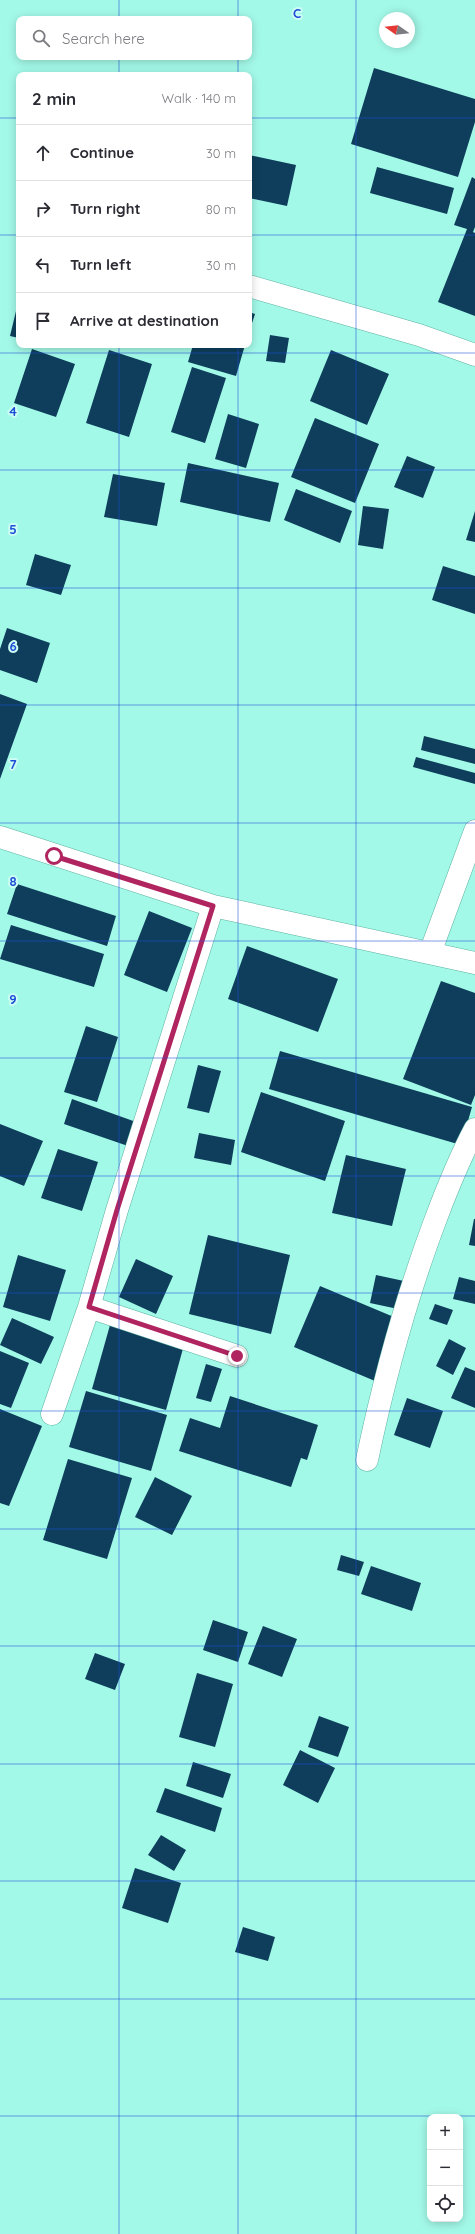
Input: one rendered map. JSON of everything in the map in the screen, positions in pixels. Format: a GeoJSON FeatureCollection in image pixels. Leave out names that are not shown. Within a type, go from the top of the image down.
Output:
{"type":"FeatureCollection","features":[{"type":"Feature","properties":{"kind":"street"},"geometry":{"type":"LineString","coordinates":[[252,287],[419,335],[475,354]]}},
{"type":"Feature","properties":{"kind":"street"},"geometry":{"type":"LineString","coordinates":[[430,953],[475,831]]}},
{"type":"Feature","properties":{"kind":"street"},"geometry":{"type":"LineString","coordinates":[[0,837],[213,906],[475,963]]}},
{"type":"Feature","properties":{"kind":"street"},"geometry":{"type":"LineString","coordinates":[[52,1414],[89,1307],[117,1210],[213,906]]}},
{"type":"Feature","properties":{"kind":"street"},"geometry":{"type":"LineString","coordinates":[[367,1460],[377,1413],[418,1268],[459,1158],[475,1129]]}},
{"type":"Feature","properties":{"kind":"street"},"geometry":{"type":"LineString","coordinates":[[89,1307],[237,1356]]}},
{"type":"Feature","properties":{"kind":"building"},"geometry":{"type":"Polygon","coordinates":[[[374,68],[475,99],[475,122],[458,177],[351,144],[374,68]]]}},
{"type":"Feature","properties":{"kind":"building"},"geometry":{"type":"Polygon","coordinates":[[[252,156],[296,165],[287,206],[252,199],[252,156]]]}},
{"type":"Feature","properties":{"kind":"building"},"geometry":{"type":"Polygon","coordinates":[[[377,167],[454,188],[447,214],[370,193],[377,167]]]}},
{"type":"Feature","properties":{"kind":"building"},"geometry":{"type":"Polygon","coordinates":[[[472,177],[475,179],[475,227],[473,232],[475,233],[475,316],[438,302],[467,229],[454,225],[472,177]]]}},
{"type":"Feature","properties":{"kind":"building"},"geometry":{"type":"Polygon","coordinates":[[[16,311],[16,337],[10,336],[16,311]]]}},
{"type":"Feature","properties":{"kind":"building"},"geometry":{"type":"Polygon","coordinates":[[[252,313],[255,314],[252,323],[252,313]]]}},
{"type":"Feature","properties":{"kind":"building"},"geometry":{"type":"Polygon","coordinates":[[[270,335],[289,338],[285,363],[266,361],[270,335]]]}},
{"type":"Feature","properties":{"kind":"building"},"geometry":{"type":"Polygon","coordinates":[[[192,348],[244,348],[236,376],[188,362],[192,348]]]}},
{"type":"Feature","properties":{"kind":"building"},"geometry":{"type":"Polygon","coordinates":[[[32,349],[75,364],[56,417],[14,403],[32,349]]]}},
{"type":"Feature","properties":{"kind":"building"},"geometry":{"type":"Polygon","coordinates":[[[109,350],[152,364],[129,437],[86,423],[109,350]]]}},
{"type":"Feature","properties":{"kind":"building"},"geometry":{"type":"Polygon","coordinates":[[[331,350],[389,374],[367,425],[310,401],[331,350]]]}},
{"type":"Feature","properties":{"kind":"building"},"geometry":{"type":"Polygon","coordinates":[[[192,367],[226,378],[205,443],[171,432],[192,367]]]}},
{"type":"Feature","properties":{"kind":"building"},"geometry":{"type":"Polygon","coordinates":[[[228,414],[259,424],[246,468],[215,459],[228,414]]]}},
{"type":"Feature","properties":{"kind":"building"},"geometry":{"type":"Polygon","coordinates":[[[315,418],[379,444],[355,503],[291,477],[315,418]]]}},
{"type":"Feature","properties":{"kind":"building"},"geometry":{"type":"Polygon","coordinates":[[[407,456],[435,467],[423,498],[394,487],[407,456]]]}},
{"type":"Feature","properties":{"kind":"building"},"geometry":{"type":"Polygon","coordinates":[[[188,463],[279,483],[270,522],[180,502],[188,463]]]}},
{"type":"Feature","properties":{"kind":"building"},"geometry":{"type":"Polygon","coordinates":[[[113,474],[165,483],[157,526],[104,517],[113,474]]]}},
{"type":"Feature","properties":{"kind":"building"},"geometry":{"type":"Polygon","coordinates":[[[296,489],[352,511],[340,543],[284,520],[296,489]]]}},
{"type":"Feature","properties":{"kind":"building"},"geometry":{"type":"Polygon","coordinates":[[[363,506],[389,509],[383,549],[358,545],[363,506]]]}},
{"type":"Feature","properties":{"kind":"building"},"geometry":{"type":"Polygon","coordinates":[[[475,511],[475,542],[466,540],[475,511]]]}},
{"type":"Feature","properties":{"kind":"building"},"geometry":{"type":"Polygon","coordinates":[[[35,554],[71,565],[61,595],[26,585],[35,554]]]}},
{"type":"Feature","properties":{"kind":"building"},"geometry":{"type":"Polygon","coordinates":[[[443,566],[475,576],[475,614],[432,600],[443,566]]]}},
{"type":"Feature","properties":{"kind":"building"},"geometry":{"type":"Polygon","coordinates":[[[7,628],[50,643],[37,683],[0,670],[0,649],[7,628]]]}},
{"type":"Feature","properties":{"kind":"building"},"geometry":{"type":"Polygon","coordinates":[[[0,694],[27,704],[0,779],[0,694]]]}},
{"type":"Feature","properties":{"kind":"building"},"geometry":{"type":"Polygon","coordinates":[[[424,736],[475,749],[475,764],[421,750],[424,736]]]}},
{"type":"Feature","properties":{"kind":"building"},"geometry":{"type":"Polygon","coordinates":[[[416,757],[475,773],[475,784],[413,767],[416,757]]]}},
{"type":"Feature","properties":{"kind":"building"},"geometry":{"type":"Polygon","coordinates":[[[17,884],[116,916],[107,946],[7,914],[17,884]]]}},
{"type":"Feature","properties":{"kind":"building"},"geometry":{"type":"Polygon","coordinates":[[[149,911],[192,928],[167,992],[124,975],[149,911]]]}},
{"type":"Feature","properties":{"kind":"building"},"geometry":{"type":"Polygon","coordinates":[[[11,925],[104,954],[94,987],[0,959],[11,925]]]}},
{"type":"Feature","properties":{"kind":"building"},"geometry":{"type":"Polygon","coordinates":[[[247,946],[338,979],[318,1032],[228,999],[247,946]]]}},
{"type":"Feature","properties":{"kind":"building"},"geometry":{"type":"Polygon","coordinates":[[[441,981],[475,993],[475,1095],[471,1105],[403,1079],[441,981]]]}},
{"type":"Feature","properties":{"kind":"building"},"geometry":{"type":"Polygon","coordinates":[[[86,1026],[118,1037],[97,1102],[64,1092],[86,1026]]]}},
{"type":"Feature","properties":{"kind":"building"},"geometry":{"type":"Polygon","coordinates":[[[280,1051],[472,1107],[461,1145],[269,1089],[280,1051]]]}},
{"type":"Feature","properties":{"kind":"building"},"geometry":{"type":"Polygon","coordinates":[[[198,1065],[221,1071],[209,1113],[187,1108],[198,1065]]]}},
{"type":"Feature","properties":{"kind":"building"},"geometry":{"type":"Polygon","coordinates":[[[261,1092],[345,1121],[325,1181],[241,1152],[261,1092]]]}},
{"type":"Feature","properties":{"kind":"building"},"geometry":{"type":"Polygon","coordinates":[[[72,1099],[136,1122],[128,1146],[64,1124],[72,1099]]]}},
{"type":"Feature","properties":{"kind":"building"},"geometry":{"type":"Polygon","coordinates":[[[0,1124],[43,1141],[24,1186],[0,1176],[0,1124]]]}},
{"type":"Feature","properties":{"kind":"building"},"geometry":{"type":"Polygon","coordinates":[[[199,1133],[235,1140],[231,1165],[194,1158],[199,1133]]]}},
{"type":"Feature","properties":{"kind":"building"},"geometry":{"type":"Polygon","coordinates":[[[58,1149],[98,1162],[82,1211],[41,1198],[58,1149]]]}},
{"type":"Feature","properties":{"kind":"building"},"geometry":{"type":"Polygon","coordinates":[[[346,1155],[406,1169],[392,1226],[332,1213],[346,1155]]]}},
{"type":"Feature","properties":{"kind":"building"},"geometry":{"type":"Polygon","coordinates":[[[475,1219],[475,1246],[469,1245],[475,1219]]]}},
{"type":"Feature","properties":{"kind":"building"},"geometry":{"type":"Polygon","coordinates":[[[208,1235],[290,1255],[271,1334],[189,1314],[208,1235]]]}},
{"type":"Feature","properties":{"kind":"building"},"geometry":{"type":"Polygon","coordinates":[[[18,1255],[66,1270],[50,1321],[3,1307],[18,1255]]]}},
{"type":"Feature","properties":{"kind":"building"},"geometry":{"type":"Polygon","coordinates":[[[136,1259],[173,1276],[156,1314],[119,1297],[136,1259]]]}},
{"type":"Feature","properties":{"kind":"building"},"geometry":{"type":"Polygon","coordinates":[[[376,1275],[404,1281],[398,1309],[370,1303],[376,1275]]]}},
{"type":"Feature","properties":{"kind":"building"},"geometry":{"type":"Polygon","coordinates":[[[459,1277],[475,1281],[475,1304],[453,1299],[459,1277]]]}},
{"type":"Feature","properties":{"kind":"building"},"geometry":{"type":"Polygon","coordinates":[[[320,1286],[401,1320],[375,1381],[294,1347],[320,1286]]]}},
{"type":"Feature","properties":{"kind":"building"},"geometry":{"type":"Polygon","coordinates":[[[435,1304],[453,1310],[447,1325],[429,1319],[435,1304]]]}},
{"type":"Feature","properties":{"kind":"building"},"geometry":{"type":"Polygon","coordinates":[[[12,1318],[54,1337],[41,1364],[0,1345],[12,1318]]]}},
{"type":"Feature","properties":{"kind":"building"},"geometry":{"type":"Polygon","coordinates":[[[110,1325],[184,1345],[166,1410],[92,1389],[110,1325]]]}},
{"type":"Feature","properties":{"kind":"building"},"geometry":{"type":"Polygon","coordinates":[[[449,1339],[466,1348],[453,1375],[436,1366],[449,1339]]]}},
{"type":"Feature","properties":{"kind":"building"},"geometry":{"type":"Polygon","coordinates":[[[0,1351],[29,1363],[11,1408],[0,1404],[0,1351]]]}},
{"type":"Feature","properties":{"kind":"building"},"geometry":{"type":"Polygon","coordinates":[[[206,1364],[222,1369],[211,1402],[196,1398],[206,1364]]]}},
{"type":"Feature","properties":{"kind":"building"},"geometry":{"type":"Polygon","coordinates":[[[465,1367],[475,1371],[475,1408],[451,1398],[465,1367]]]}},
{"type":"Feature","properties":{"kind":"building"},"geometry":{"type":"Polygon","coordinates":[[[86,1391],[167,1415],[151,1471],[69,1447],[86,1391]]]}},
{"type":"Feature","properties":{"kind":"building"},"geometry":{"type":"Polygon","coordinates":[[[230,1396],[318,1425],[307,1460],[301,1458],[291,1487],[179,1451],[190,1418],[220,1428],[230,1396]]]}},
{"type":"Feature","properties":{"kind":"building"},"geometry":{"type":"Polygon","coordinates":[[[407,1398],[443,1411],[430,1448],[394,1435],[407,1398]]]}},
{"type":"Feature","properties":{"kind":"building"},"geometry":{"type":"Polygon","coordinates":[[[0,1409],[42,1426],[9,1506],[0,1503],[0,1409]]]}},
{"type":"Feature","properties":{"kind":"building"},"geometry":{"type":"Polygon","coordinates":[[[68,1459],[132,1478],[107,1559],[43,1540],[68,1459]]]}},
{"type":"Feature","properties":{"kind":"building"},"geometry":{"type":"Polygon","coordinates":[[[155,1477],[192,1496],[172,1535],[135,1517],[155,1477]]]}},
{"type":"Feature","properties":{"kind":"building"},"geometry":{"type":"Polygon","coordinates":[[[341,1555],[364,1562],[359,1576],[337,1570],[341,1555]]]}},
{"type":"Feature","properties":{"kind":"building"},"geometry":{"type":"Polygon","coordinates":[[[371,1566],[421,1583],[412,1611],[361,1594],[371,1566]]]}},
{"type":"Feature","properties":{"kind":"building"},"geometry":{"type":"Polygon","coordinates":[[[213,1620],[248,1632],[238,1662],[203,1650],[213,1620]]]}},
{"type":"Feature","properties":{"kind":"building"},"geometry":{"type":"Polygon","coordinates":[[[263,1626],[297,1639],[282,1677],[248,1664],[263,1626]]]}},
{"type":"Feature","properties":{"kind":"building"},"geometry":{"type":"Polygon","coordinates":[[[95,1653],[125,1664],[115,1690],[85,1679],[95,1653]]]}},
{"type":"Feature","properties":{"kind":"building"},"geometry":{"type":"Polygon","coordinates":[[[197,1673],[233,1684],[215,1747],[179,1737],[197,1673]]]}},
{"type":"Feature","properties":{"kind":"building"},"geometry":{"type":"Polygon","coordinates":[[[319,1716],[349,1727],[338,1757],[308,1747],[319,1716]]]}},
{"type":"Feature","properties":{"kind":"building"},"geometry":{"type":"Polygon","coordinates":[[[300,1750],[335,1768],[318,1803],[283,1785],[300,1750]]]}},
{"type":"Feature","properties":{"kind":"building"},"geometry":{"type":"Polygon","coordinates":[[[193,1762],[231,1774],[223,1798],[186,1786],[193,1762]]]}},
{"type":"Feature","properties":{"kind":"building"},"geometry":{"type":"Polygon","coordinates":[[[165,1788],[222,1808],[215,1832],[156,1812],[165,1788]]]}},
{"type":"Feature","properties":{"kind":"building"},"geometry":{"type":"Polygon","coordinates":[[[161,1835],[186,1850],[174,1871],[148,1855],[161,1835]]]}},
{"type":"Feature","properties":{"kind":"building"},"geometry":{"type":"Polygon","coordinates":[[[135,1868],[181,1883],[168,1923],[122,1908],[135,1868]]]}},
{"type":"Feature","properties":{"kind":"building"},"geometry":{"type":"Polygon","coordinates":[[[243,1927],[275,1937],[268,1961],[235,1952],[243,1927]]]}},
{"type":"Feature","properties":{"kind":"route"},"geometry":{"type":"LineString","coordinates":[[54,856],[213,906],[117,1210],[89,1307],[237,1356]]}}]}
